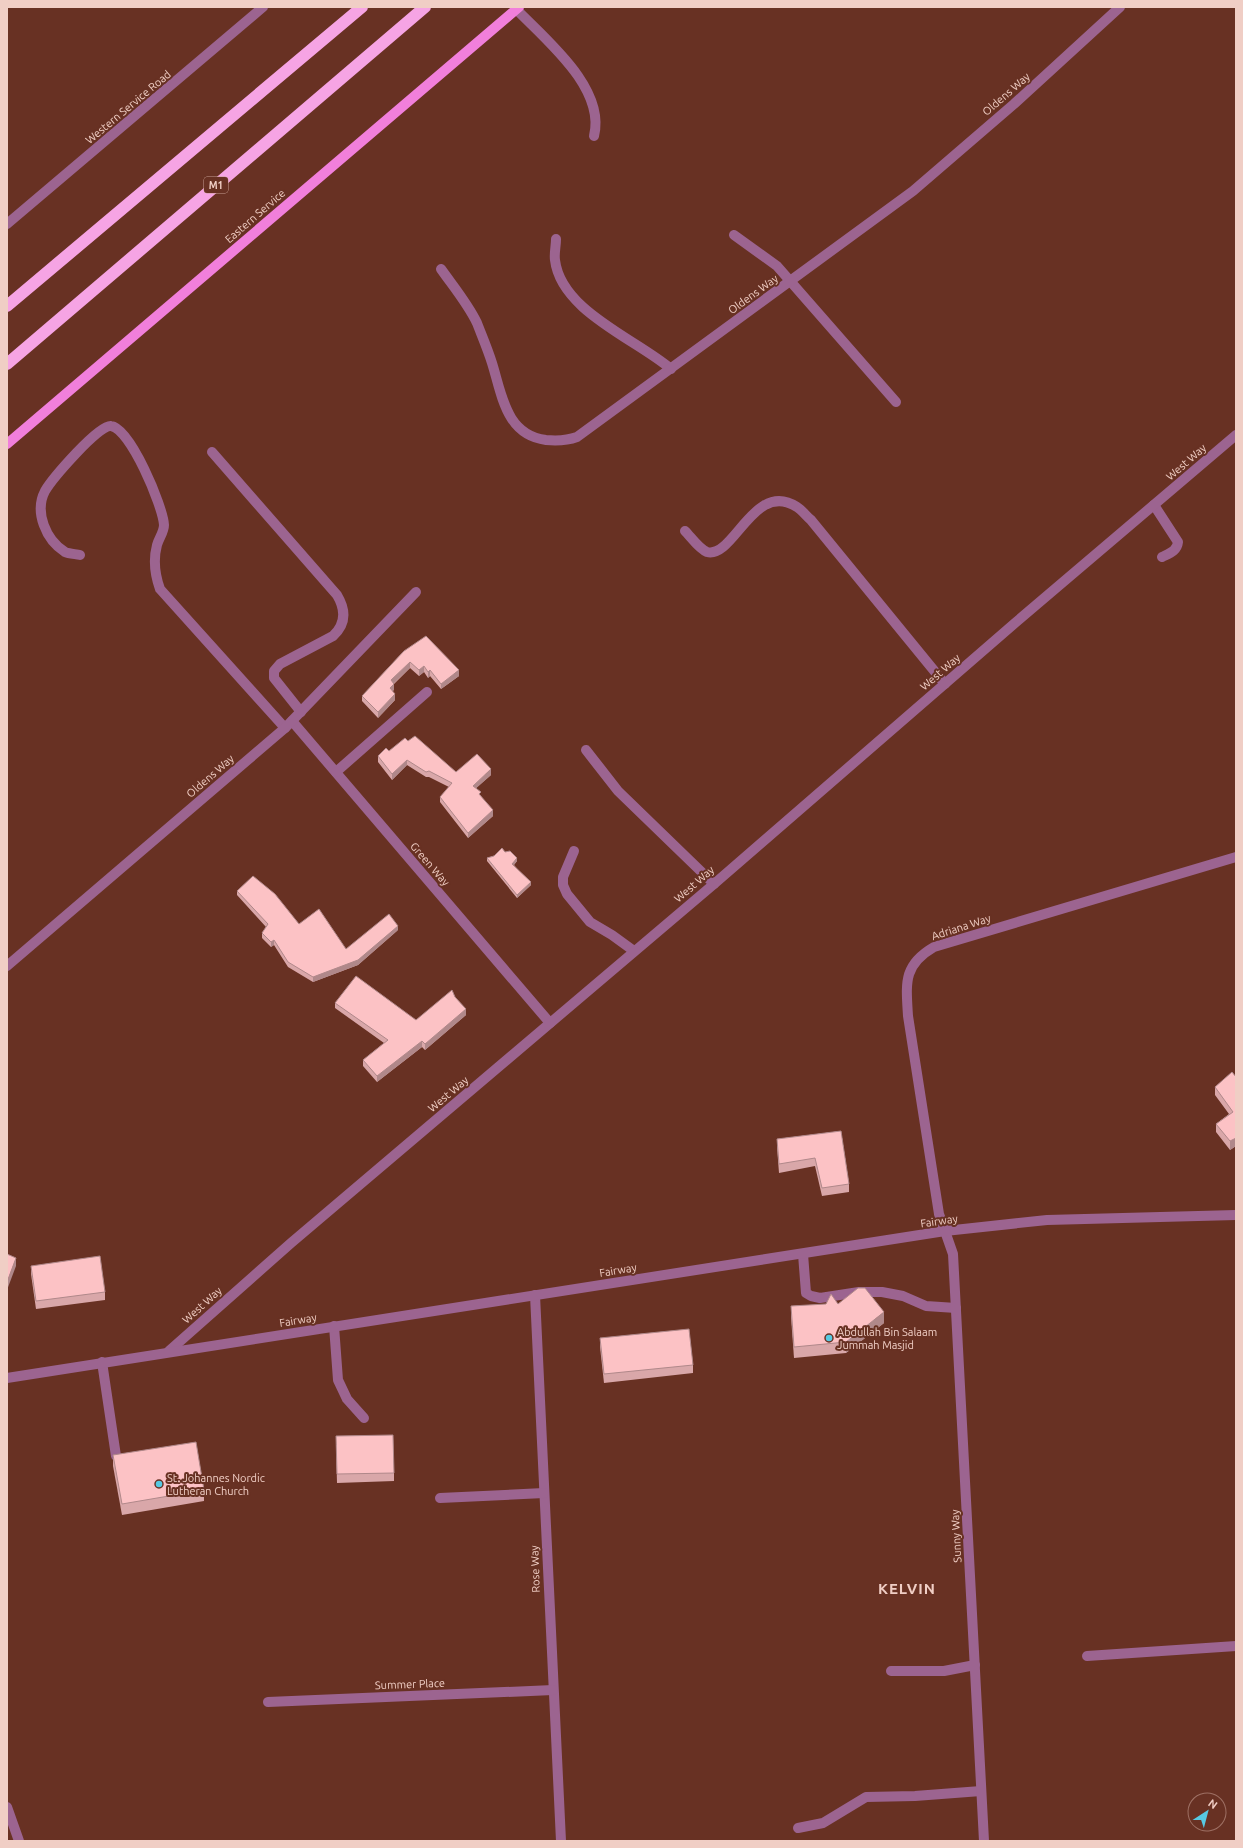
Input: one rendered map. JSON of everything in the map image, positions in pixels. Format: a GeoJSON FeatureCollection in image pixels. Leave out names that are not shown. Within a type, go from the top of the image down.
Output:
{"type":"FeatureCollection","features":[{"type":"Feature","properties":{"kind":"highway"},"geometry":{"type":"LineString","coordinates":[[7,306],[362,7]]}},
{"type":"Feature","properties":{"kind":"highway","name":"M1"},"geometry":{"type":"LineString","coordinates":[[7,364],[425,7]]}},
{"type":"Feature","properties":{"kind":"main road","name":"Eastern Service"},"geometry":{"type":"LineString","coordinates":[[7,444],[518,8]]}},
{"type":"Feature","properties":{"kind":"street","name":"Western Service Road"},"geometry":{"type":"LineString","coordinates":[[7,224],[263,7]]}},
{"type":"Feature","properties":{"kind":"street","name":"Oldens Way"},"geometry":{"type":"LineString","coordinates":[[441,269],[476,322],[492,363],[501,396],[514,422],[529,435],[554,440],[566,440],[576,437],[671,370],[913,191],[1020,98],[1120,7]]}},
{"type":"Feature","properties":{"kind":"street"},"geometry":{"type":"LineString","coordinates":[[518,8],[577,73],[587,90],[594,108],[597,125],[594,136]]}},
{"type":"Feature","properties":{"kind":"street"},"geometry":{"type":"LineString","coordinates":[[734,235],[768,258],[896,402]]}},
{"type":"Feature","properties":{"kind":"street"},"geometry":{"type":"LineString","coordinates":[[556,239],[555,260],[561,279],[574,298],[592,314],[650,353],[671,370]]}},
{"type":"Feature","properties":{"kind":"street","name":"Green Way"},"geometry":{"type":"LineString","coordinates":[[80,555],[66,553],[52,540],[43,525],[41,506],[45,492],[64,467],[98,431],[106,426],[117,427],[129,442],[162,512],[164,526],[154,559],[160,589],[191,625],[336,772],[550,1023]]}},
{"type":"Feature","properties":{"kind":"street","name":"West Way"},"geometry":{"type":"LineString","coordinates":[[169,1351],[285,1248],[714,884],[1015,623],[1236,435]]}},
{"type":"Feature","properties":{"kind":"street"},"geometry":{"type":"LineString","coordinates":[[212,452],[338,595],[343,604],[345,617],[338,632],[280,664],[274,671],[274,678],[301,712]]}},
{"type":"Feature","properties":{"kind":"street"},"geometry":{"type":"LineString","coordinates":[[685,531],[703,550],[709,552],[716,551],[726,544],[758,508],[771,502],[785,502],[798,507],[811,520],[946,684]]}},
{"type":"Feature","properties":{"kind":"street"},"geometry":{"type":"LineString","coordinates":[[1154,505],[1178,542],[1178,547],[1174,551],[1162,557]]}},
{"type":"Feature","properties":{"kind":"street","name":"Oldens Way"},"geometry":{"type":"LineString","coordinates":[[7,966],[288,725],[416,592]]}},
{"type":"Feature","properties":{"kind":"street"},"geometry":{"type":"LineString","coordinates":[[336,772],[427,692]]}},
{"type":"Feature","properties":{"kind":"street"},"geometry":{"type":"LineString","coordinates":[[586,750],[618,791],[714,884]]}},
{"type":"Feature","properties":{"kind":"street"},"geometry":{"type":"LineString","coordinates":[[574,851],[563,876],[563,886],[567,894],[590,922],[612,935],[634,951]]}},
{"type":"Feature","properties":{"kind":"street","name":"Adriana Way"},"geometry":{"type":"LineString","coordinates":[[946,1232],[939,1214],[908,1016],[906,992],[908,979],[911,968],[921,955],[934,947],[948,942],[1236,857]]}},
{"type":"Feature","properties":{"kind":"street","name":"Fairway"},"geometry":{"type":"LineString","coordinates":[[7,1378],[169,1351],[946,1232],[1047,1220],[1236,1215]]}},
{"type":"Feature","properties":{"kind":"street","name":"Sunny Way"},"geometry":{"type":"LineString","coordinates":[[946,1232],[953,1254],[984,1841]]}},
{"type":"Feature","properties":{"kind":"street"},"geometry":{"type":"LineString","coordinates":[[803,1254],[806,1293],[810,1296],[820,1298],[859,1292],[882,1292],[903,1296],[926,1306],[956,1308]]}},
{"type":"Feature","properties":{"kind":"street","name":"Rose Way"},"geometry":{"type":"LineString","coordinates":[[535,1295],[561,1841]]}},
{"type":"Feature","properties":{"kind":"street"},"geometry":{"type":"LineString","coordinates":[[334,1326],[338,1380],[347,1399],[364,1418]]}},
{"type":"Feature","properties":{"kind":"street"},"geometry":{"type":"LineString","coordinates":[[102,1362],[116,1456]]}},
{"type":"Feature","properties":{"kind":"street"},"geometry":{"type":"LineString","coordinates":[[440,1498],[544,1493]]}},
{"type":"Feature","properties":{"kind":"street"},"geometry":{"type":"LineString","coordinates":[[1087,1656],[1236,1646]]}},
{"type":"Feature","properties":{"kind":"street"},"geometry":{"type":"LineString","coordinates":[[891,1671],[944,1671],[975,1665]]}},
{"type":"Feature","properties":{"kind":"street","name":"Summer Place"},"geometry":{"type":"LineString","coordinates":[[268,1702],[553,1690]]}},
{"type":"Feature","properties":{"kind":"street"},"geometry":{"type":"LineString","coordinates":[[798,1828],[823,1822],[866,1796],[915,1796],[981,1792]]}},
{"type":"Feature","properties":{"kind":"street"},"geometry":{"type":"LineString","coordinates":[[7,1807],[19,1841]]}},
{"type":"Feature","properties":{"kind":"building"},"geometry":{"type":"Polygon","coordinates":[[[426,636],[459,670],[441,684],[430,670],[428,672],[424,666],[419,670],[410,662],[391,680],[394,684],[390,688],[395,694],[378,712],[362,696],[404,651],[426,636]]]}},
{"type":"Feature","properties":{"kind":"building"},"geometry":{"type":"Polygon","coordinates":[[[415,736],[456,772],[477,754],[491,769],[473,786],[481,792],[479,794],[493,810],[468,833],[440,797],[452,783],[429,771],[426,772],[407,760],[392,774],[378,756],[386,748],[389,751],[405,738],[408,741],[415,736]]]}},
{"type":"Feature","properties":{"kind":"building"},"geometry":{"type":"Polygon","coordinates":[[[502,848],[505,852],[510,851],[517,858],[512,864],[531,882],[517,895],[487,858],[494,856],[502,848]]]}},
{"type":"Feature","properties":{"kind":"building"},"geometry":{"type":"Polygon","coordinates":[[[253,876],[275,894],[299,924],[319,909],[346,949],[389,914],[398,926],[358,960],[313,977],[288,962],[274,940],[271,942],[262,933],[268,924],[237,891],[253,876]]]}},
{"type":"Feature","properties":{"kind":"building"},"geometry":{"type":"Polygon","coordinates":[[[356,976],[416,1020],[452,990],[455,997],[466,1009],[425,1044],[422,1041],[377,1076],[363,1060],[388,1040],[335,1003],[356,976]]]}},
{"type":"Feature","properties":{"kind":"building"},"geometry":{"type":"Polygon","coordinates":[[[1232,1072],[1236,1077],[1236,1138],[1230,1141],[1216,1124],[1233,1112],[1215,1087],[1232,1072]]]}},
{"type":"Feature","properties":{"kind":"building"},"geometry":{"type":"Polygon","coordinates":[[[841,1131],[849,1184],[822,1188],[815,1158],[779,1164],[777,1139],[841,1131]]]}},
{"type":"Feature","properties":{"kind":"building"},"geometry":{"type":"Polygon","coordinates":[[[7,1254],[16,1258],[7,1282],[7,1254]]]}},
{"type":"Feature","properties":{"kind":"building"},"geometry":{"type":"Polygon","coordinates":[[[100,1256],[105,1292],[36,1301],[31,1266],[100,1256]]]}},
{"type":"Feature","properties":{"kind":"building","name":"Abdullah Bin Salaam Jummah Masjid"},"geometry":{"type":"Polygon","coordinates":[[[858,1288],[865,1288],[884,1312],[846,1342],[794,1347],[791,1306],[826,1304],[831,1294],[838,1304],[858,1288]]]}},
{"type":"Feature","properties":{"kind":"building"},"geometry":{"type":"Polygon","coordinates":[[[689,1329],[693,1365],[604,1374],[600,1338],[689,1329]]]}},
{"type":"Feature","properties":{"kind":"building"},"geometry":{"type":"Polygon","coordinates":[[[393,1435],[394,1473],[337,1474],[336,1436],[393,1435]]]}},
{"type":"Feature","properties":{"kind":"building","name":"St. Johannes Nordic Lutheran Church"},"geometry":{"type":"Polygon","coordinates":[[[196,1442],[204,1490],[122,1504],[113,1455],[196,1442]]]}},
{"type":"Feature","properties":{"kind":"place","name":"Abdullah Bin Salaam Jummah Masjid"},"geometry":{"type":"Point","coordinates":[829,1338]}},
{"type":"Feature","properties":{"kind":"place","name":"St. Johannes Nordic Lutheran Church"},"geometry":{"type":"Point","coordinates":[159,1484]}},
{"type":"Feature","properties":{"kind":"district","name":"KELVIN"},"geometry":{"type":"Point","coordinates":[907,1588]}}]}
